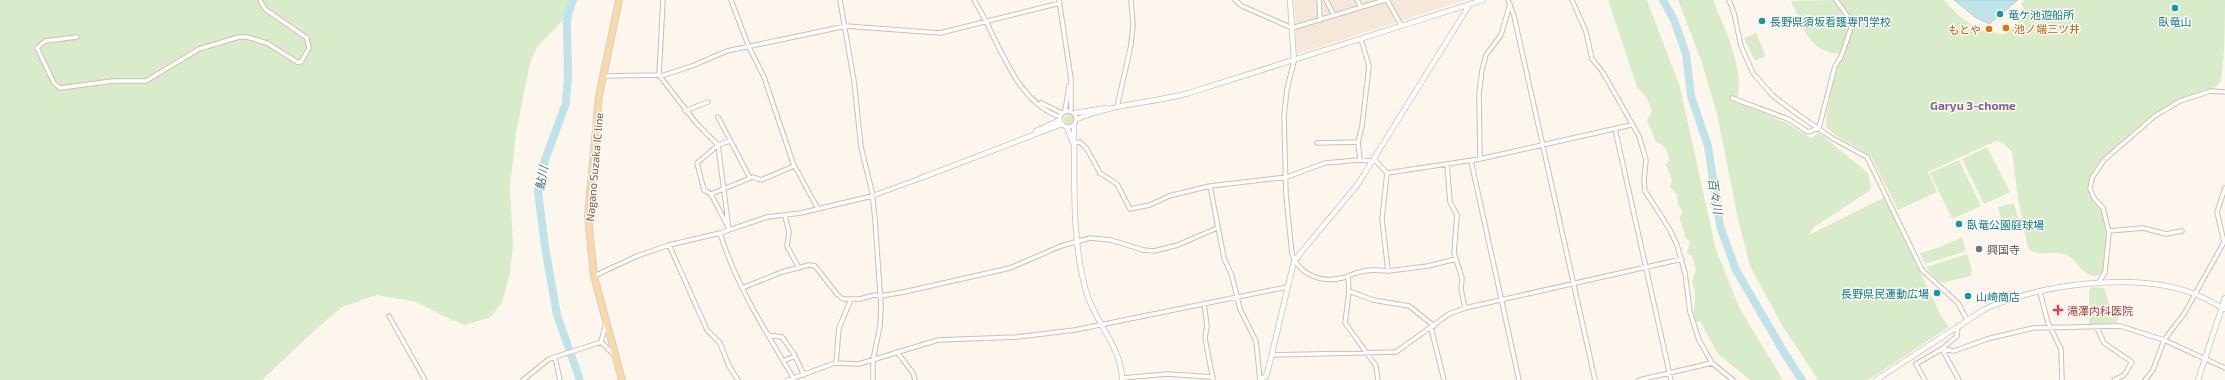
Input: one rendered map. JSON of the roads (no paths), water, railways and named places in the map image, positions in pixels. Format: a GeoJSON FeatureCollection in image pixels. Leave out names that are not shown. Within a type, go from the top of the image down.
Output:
{"type":"FeatureCollection","features":[{"type":"Feature","properties":{"kind":"main road","name":"Nagano Suzaka IC line"},"geometry":{"type":"LineString","coordinates":[[619,0],[603,76],[588,216],[594,276],[622,380]]}},
{"type":"Feature","properties":{"kind":"street"},"geometry":{"type":"LineString","coordinates":[[77,37],[45,41],[37,48],[54,83],[60,88],[113,81],[146,81],[199,49],[239,37],[248,37],[267,43],[297,62],[301,62],[309,48],[307,38],[265,9],[260,0]]}},
{"type":"Feature","properties":{"kind":"street"},"geometry":{"type":"LineString","coordinates":[[663,0],[660,76],[685,111],[718,145],[729,230]]}},
{"type":"Feature","properties":{"kind":"street"},"geometry":{"type":"LineString","coordinates":[[731,0],[748,45],[764,78],[794,166],[818,208]]}},
{"type":"Feature","properties":{"kind":"street"},"geometry":{"type":"LineString","coordinates":[[840,0],[846,26],[861,147],[872,196],[880,296],[880,326],[873,360],[873,380]]}},
{"type":"Feature","properties":{"kind":"street"},"geometry":{"type":"LineString","coordinates":[[974,0],[988,22],[1017,81],[1046,110],[1062,117]]}},
{"type":"Feature","properties":{"kind":"street"},"geometry":{"type":"LineString","coordinates":[[1117,108],[1131,45],[1133,25],[1131,0]]}},
{"type":"Feature","properties":{"kind":"street"},"geometry":{"type":"LineString","coordinates":[[1236,0],[1242,6],[1292,28],[1386,0],[1401,25]]}},
{"type":"Feature","properties":{"kind":"street"},"geometry":{"type":"LineString","coordinates":[[1290,0],[1294,61],[1287,88],[1284,116],[1287,202],[1294,261],[1313,277],[1330,279],[1348,276],[1368,270],[1388,271],[1428,266],[1456,259]]}},
{"type":"Feature","properties":{"kind":"street"},"geometry":{"type":"LineString","coordinates":[[1319,0],[1320,20]]}},
{"type":"Feature","properties":{"kind":"street"},"geometry":{"type":"LineString","coordinates":[[1326,0],[1334,15]]}},
{"type":"Feature","properties":{"kind":"street"},"geometry":{"type":"LineString","coordinates":[[1357,0],[1361,7]]}},
{"type":"Feature","properties":{"kind":"street"},"geometry":{"type":"LineString","coordinates":[[594,276],[637,256],[669,245],[720,233],[767,217],[780,214],[785,216],[872,196],[1030,136],[1073,112],[1117,108],[1164,100],[1294,61],[1480,0]]}},
{"type":"Feature","properties":{"kind":"street"},"geometry":{"type":"LineString","coordinates":[[1508,0],[1543,145],[1595,380]]}},
{"type":"Feature","properties":{"kind":"street"},"geometry":{"type":"LineString","coordinates":[[1572,0],[1586,32],[1592,58],[1602,71],[1631,125],[1639,136],[1646,160],[1644,180],[1646,191],[1670,230],[1682,259],[1690,312],[1699,340],[1712,363],[1733,380]]}},
{"type":"Feature","properties":{"kind":"street"},"geometry":{"type":"LineString","coordinates":[[1729,0],[1734,13],[1741,46],[1753,73],[1773,96],[1819,128],[1867,157],[1922,270],[1958,304],[1967,320]]}},
{"type":"Feature","properties":{"kind":"street"},"geometry":{"type":"LineString","coordinates":[[1819,128],[1835,66],[1841,57],[1851,28],[1849,18],[1836,0]]}},
{"type":"Feature","properties":{"kind":"street"},"geometry":{"type":"LineString","coordinates":[[603,76],[660,76],[692,66],[726,51],[748,45],[846,26],[940,33],[988,22],[1059,1],[1071,79],[1073,112],[1077,119]]}},
{"type":"Feature","properties":{"kind":"street"},"geometry":{"type":"LineString","coordinates":[[1210,186],[1224,258],[1248,327],[1256,340],[1260,380],[1266,376],[1272,355],[1294,261],[1348,198],[1470,4]]}},
{"type":"Feature","properties":{"kind":"street"},"geometry":{"type":"LineString","coordinates":[[1480,159],[1479,94],[1482,70],[1486,55],[1501,35],[1510,4]]}},
{"type":"Feature","properties":{"kind":"street"},"geometry":{"type":"LineString","coordinates":[[1360,160],[1358,142],[1362,126],[1368,73],[1368,66],[1361,39]]}},
{"type":"Feature","properties":{"kind":"street"},"geometry":{"type":"LineString","coordinates":[[1071,79],[1062,117],[1073,143]]}},
{"type":"Feature","properties":{"kind":"street"},"geometry":{"type":"LineString","coordinates":[[2099,282],[2105,272],[2109,231],[2102,208],[2094,198],[2090,189],[2092,178],[2104,160],[2144,124],[2180,101],[2211,91],[2225,92]]}},
{"type":"Feature","properties":{"kind":"street"},"geometry":{"type":"LineString","coordinates":[[1732,98],[1788,119],[1808,132],[1819,128]]}},
{"type":"Feature","properties":{"kind":"street"},"geometry":{"type":"LineString","coordinates":[[685,111],[708,102]]}},
{"type":"Feature","properties":{"kind":"street"},"geometry":{"type":"LineString","coordinates":[[1117,108],[1077,119],[1074,125],[1075,139],[1073,143],[1073,175],[1078,241],[1086,292],[1091,307],[1113,344],[1122,379],[1167,374],[1213,379],[1205,338],[1207,326],[1204,303]]}},
{"type":"Feature","properties":{"kind":"street"},"geometry":{"type":"LineString","coordinates":[[718,117],[750,178]]}},
{"type":"Feature","properties":{"kind":"street"},"geometry":{"type":"LineString","coordinates":[[1067,127],[1074,125]]}},
{"type":"Feature","properties":{"kind":"street"},"geometry":{"type":"LineString","coordinates":[[1387,173],[1471,161],[1631,125]]}},
{"type":"Feature","properties":{"kind":"street"},"geometry":{"type":"LineString","coordinates":[[1614,129],[1671,380]]}},
{"type":"Feature","properties":{"kind":"street"},"geometry":{"type":"LineString","coordinates":[[729,230],[711,194],[704,190],[697,163],[718,145],[730,140]]}},
{"type":"Feature","properties":{"kind":"street"},"geometry":{"type":"LineString","coordinates":[[1073,143],[1080,142],[1087,148],[1100,173],[1117,184],[1130,209],[1150,205],[1169,196],[1210,186],[1287,177],[1325,163],[1373,160],[1387,173]]}},
{"type":"Feature","properties":{"kind":"street"},"geometry":{"type":"LineString","coordinates":[[1317,142],[1358,142]]}},
{"type":"Feature","properties":{"kind":"street"},"geometry":{"type":"LineString","coordinates":[[1471,161],[1519,380]]}},
{"type":"Feature","properties":{"kind":"street"},"geometry":{"type":"LineString","coordinates":[[1447,164],[1450,202],[1457,215],[1454,253],[1462,278],[1461,289],[1465,308]]}},
{"type":"Feature","properties":{"kind":"street"},"geometry":{"type":"LineString","coordinates":[[711,194],[724,187],[753,177],[762,180],[794,166]]}},
{"type":"Feature","properties":{"kind":"street"},"geometry":{"type":"LineString","coordinates":[[1387,173],[1382,219],[1388,271]]}},
{"type":"Feature","properties":{"kind":"street"},"geometry":{"type":"LineString","coordinates":[[2145,380],[2153,370],[2164,340],[2184,314],[2194,293],[2224,242],[2217,212],[2225,188]]}},
{"type":"Feature","properties":{"kind":"street"},"geometry":{"type":"LineString","coordinates":[[785,216],[789,232],[787,246],[799,268]]}},
{"type":"Feature","properties":{"kind":"street"},"geometry":{"type":"LineString","coordinates":[[742,288],[809,265],[815,266],[837,294],[844,299],[860,299],[1010,268],[1061,246],[1078,241],[1098,238],[1143,250],[1154,251],[1178,245],[1217,228]]}},
{"type":"Feature","properties":{"kind":"street"},"geometry":{"type":"LineString","coordinates":[[2109,231],[2143,228],[2166,234],[2182,231]]}},
{"type":"Feature","properties":{"kind":"street"},"geometry":{"type":"LineString","coordinates":[[720,233],[728,257],[742,288],[794,379]]}},
{"type":"Feature","properties":{"kind":"street"},"geometry":{"type":"LineString","coordinates":[[669,245],[707,330],[720,342],[729,366],[738,380]]}},
{"type":"Feature","properties":{"kind":"street"},"geometry":{"type":"LineString","coordinates":[[1272,355],[1396,352],[1449,314],[1465,308],[1682,259]]}},
{"type":"Feature","properties":{"kind":"street"},"geometry":{"type":"LineString","coordinates":[[1348,276],[1349,291],[1344,322],[1376,366],[1378,380]]}},
{"type":"Feature","properties":{"kind":"street"},"geometry":{"type":"LineString","coordinates":[[1876,380],[1967,320],[2000,302],[2075,284],[2099,282],[2137,283],[2194,293],[2223,308]]}},
{"type":"Feature","properties":{"kind":"street"},"geometry":{"type":"LineString","coordinates":[[788,380],[836,364],[859,364],[938,340],[1017,337],[1102,325],[1237,296],[1287,287]]}},
{"type":"Feature","properties":{"kind":"street"},"geometry":{"type":"LineString","coordinates":[[1349,291],[1373,300],[1409,306],[1432,327],[1444,380]]}},
{"type":"Feature","properties":{"kind":"street"},"geometry":{"type":"LineString","coordinates":[[2040,292],[2051,328],[2061,348],[2062,380]]}},
{"type":"Feature","properties":{"kind":"street"},"geometry":{"type":"LineString","coordinates":[[2198,380],[2223,308],[2225,298]]}},
{"type":"Feature","properties":{"kind":"street"},"geometry":{"type":"LineString","coordinates":[[836,364],[839,328],[850,299]]}},
{"type":"Feature","properties":{"kind":"street"},"geometry":{"type":"LineString","coordinates":[[389,316],[425,380]]}},
{"type":"Feature","properties":{"kind":"street"},"geometry":{"type":"LineString","coordinates":[[600,343],[606,323]]}},
{"type":"Feature","properties":{"kind":"street"},"geometry":{"type":"LineString","coordinates":[[1925,380],[1916,364],[1942,349],[1957,336],[1958,326]]}},
{"type":"Feature","properties":{"kind":"street"},"geometry":{"type":"LineString","coordinates":[[2096,326],[2104,343],[2132,362],[2124,375],[2114,380]]}},
{"type":"Feature","properties":{"kind":"street"},"geometry":{"type":"LineString","coordinates":[[1942,349],[1954,351],[2017,330],[2049,327],[2120,326],[2164,340],[2225,368]]}},
{"type":"Feature","properties":{"kind":"street"},"geometry":{"type":"LineString","coordinates":[[768,335],[782,337],[795,356],[804,375]]}},
{"type":"Feature","properties":{"kind":"street"},"geometry":{"type":"LineString","coordinates":[[600,343],[615,356]]}},
{"type":"Feature","properties":{"kind":"street"},"geometry":{"type":"LineString","coordinates":[[523,380],[555,357],[600,343]]}},
{"type":"Feature","properties":{"kind":"street"},"geometry":{"type":"LineString","coordinates":[[1942,349],[1959,380]]}},
{"type":"Feature","properties":{"kind":"street"},"geometry":{"type":"LineString","coordinates":[[897,352],[913,373],[915,380]]}},
{"type":"Feature","properties":{"kind":"street"},"geometry":{"type":"LineString","coordinates":[[783,361],[795,356]]}},
{"type":"Feature","properties":{"kind":"street"},"geometry":{"type":"LineString","coordinates":[[555,357],[560,380]]}},
{"type":"Feature","properties":{"kind":"street"},"geometry":{"type":"LineString","coordinates":[[1639,380],[1712,363]]}},
{"type":"Feature","properties":{"kind":"water"},"geometry":{"type":"Polygon","coordinates":[[[1954,0],[2018,0],[1989,24],[1975,17],[1954,0]]]}},
{"type":"Feature","properties":{"kind":"waterway","name":"鮎川"},"geometry":{"type":"LineString","coordinates":[[573,0],[568,14],[567,24],[568,78],[566,103],[545,160],[538,191],[545,247],[557,315],[580,380]]}},
{"type":"Feature","properties":{"kind":"waterway","name":"百々川"},"geometry":{"type":"LineString","coordinates":[[1663,0],[1674,20],[1686,54],[1691,96],[1708,146],[1720,226],[1736,270],[1785,354],[1802,380]]}},
{"type":"Feature","properties":{"kind":"place","name":"臥竜山"},"geometry":{"type":"Point","coordinates":[2175,8]}},
{"type":"Feature","properties":{"kind":"place","name":"竜ケ池遊船所"},"geometry":{"type":"Point","coordinates":[2000,14]}},
{"type":"Feature","properties":{"kind":"place","name":"長野県須坂看護専門学校"},"geometry":{"type":"Point","coordinates":[1762,21]}},
{"type":"Feature","properties":{"kind":"place","name":"池ノ端三ツ井"},"geometry":{"type":"Point","coordinates":[2006,28]}},
{"type":"Feature","properties":{"kind":"place","name":"もとや"},"geometry":{"type":"Point","coordinates":[1989,29]}},
{"type":"Feature","properties":{"kind":"place","name":"臥竜公園庭球場"},"geometry":{"type":"Point","coordinates":[1959,224]}},
{"type":"Feature","properties":{"kind":"place","name":"興国寺"},"geometry":{"type":"Point","coordinates":[1979,249]}},
{"type":"Feature","properties":{"kind":"place","name":"長野県民運動広場"},"geometry":{"type":"Point","coordinates":[1937,293]}},
{"type":"Feature","properties":{"kind":"place","name":"山崎商店"},"geometry":{"type":"Point","coordinates":[1968,296]}},
{"type":"Feature","properties":{"kind":"place","name":"滝澤内科医院"},"geometry":{"type":"Point","coordinates":[2058,310]}},
{"type":"Feature","properties":{"kind":"district","name":"Garyu 3-chome"},"geometry":{"type":"Point","coordinates":[1973,105]}}]}
